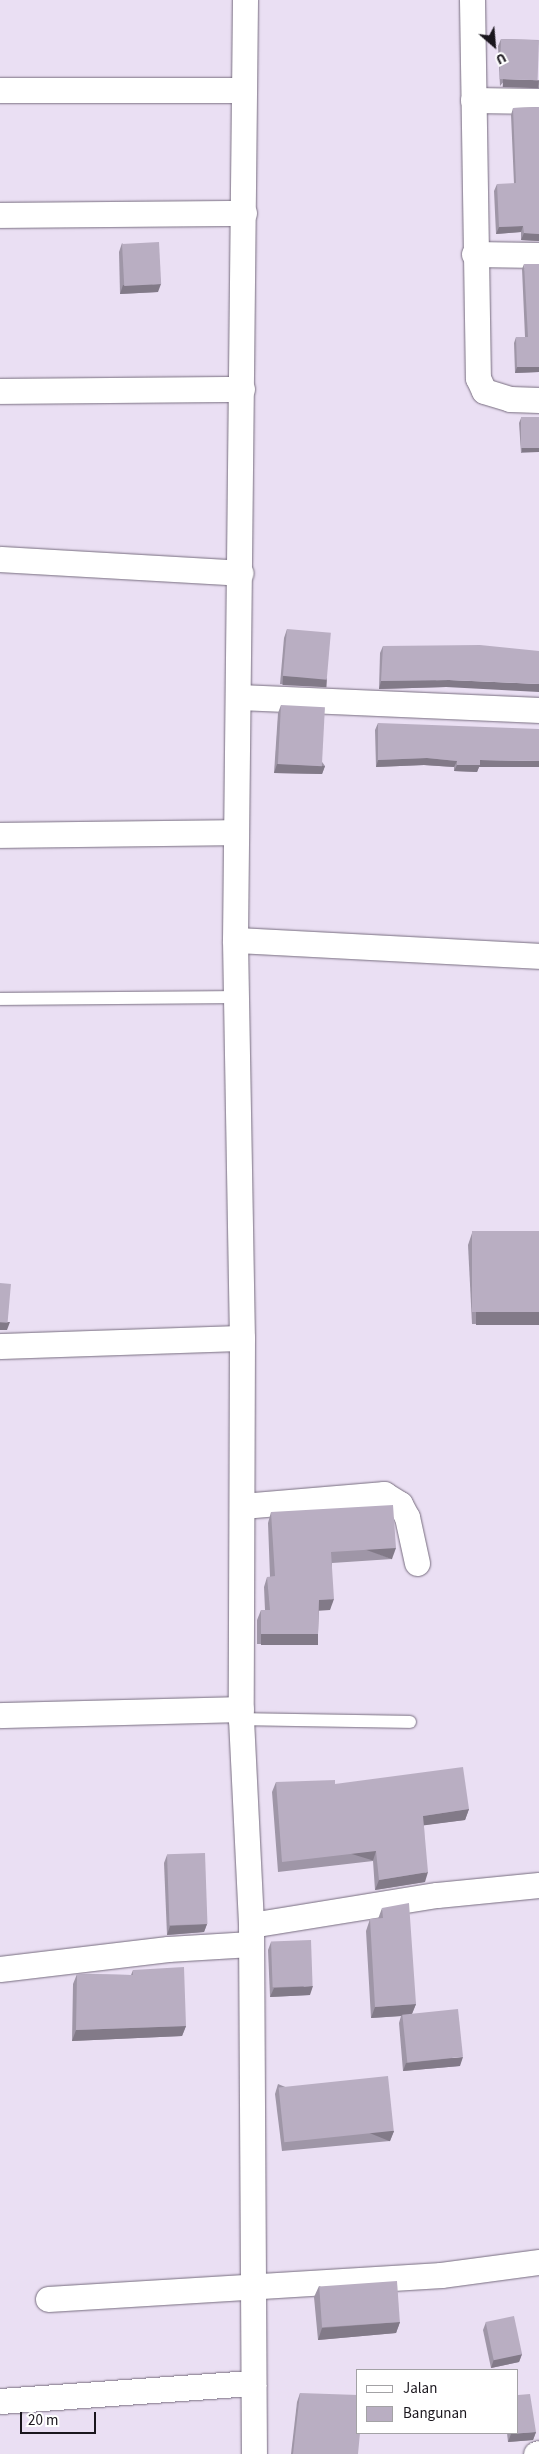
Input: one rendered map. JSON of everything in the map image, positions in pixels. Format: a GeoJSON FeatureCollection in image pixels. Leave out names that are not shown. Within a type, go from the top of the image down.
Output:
{"type":"FeatureCollection","features":[{"type":"Feature","properties":{"kind":"street"},"geometry":{"type":"LineString","coordinates":[[245,0],[242,573],[235,832],[242,1338],[241,1714],[251,1935],[251,2288],[254,2454]]}},
{"type":"Feature","properties":{"kind":"street"},"geometry":{"type":"LineString","coordinates":[[472,0],[474,254],[478,378],[484,391],[510,399],[539,400]]}},
{"type":"Feature","properties":{"kind":"street"},"geometry":{"type":"LineString","coordinates":[[0,90],[244,90]]}},
{"type":"Feature","properties":{"kind":"street"},"geometry":{"type":"LineString","coordinates":[[473,100],[539,101]]}},
{"type":"Feature","properties":{"kind":"street"},"geometry":{"type":"LineString","coordinates":[[0,215],[244,213]]}},
{"type":"Feature","properties":{"kind":"street"},"geometry":{"type":"LineString","coordinates":[[474,254],[539,255]]}},
{"type":"Feature","properties":{"kind":"street"},"geometry":{"type":"LineString","coordinates":[[0,391],[242,388]]}},
{"type":"Feature","properties":{"kind":"street"},"geometry":{"type":"LineString","coordinates":[[0,559],[242,573]]}},
{"type":"Feature","properties":{"kind":"street"},"geometry":{"type":"LineString","coordinates":[[240,697],[539,710]]}},
{"type":"Feature","properties":{"kind":"street"},"geometry":{"type":"LineString","coordinates":[[0,834],[235,832]]}},
{"type":"Feature","properties":{"kind":"street"},"geometry":{"type":"LineString","coordinates":[[236,940],[539,956]]}},
{"type":"Feature","properties":{"kind":"street"},"geometry":{"type":"LineString","coordinates":[[0,1346],[242,1338]]}},
{"type":"Feature","properties":{"kind":"street"},"geometry":{"type":"LineString","coordinates":[[242,1506],[384,1494],[400,1504],[408,1517],[417,1563]]}},
{"type":"Feature","properties":{"kind":"street"},"geometry":{"type":"LineString","coordinates":[[0,1714],[241,1714]]}},
{"type":"Feature","properties":{"kind":"street"},"geometry":{"type":"LineString","coordinates":[[0,1969],[168,1949],[251,1935],[437,1895],[539,1885]]}},
{"type":"Feature","properties":{"kind":"street"},"geometry":{"type":"LineString","coordinates":[[48,2299],[441,2275],[539,2262]]}},
{"type":"Feature","properties":{"kind":"street"},"geometry":{"type":"LineString","coordinates":[[0,2401],[253,2383]]}},
{"type":"Feature","properties":{"kind":"lane"},"geometry":{"type":"LineString","coordinates":[[0,999],[236,997]]}},
{"type":"Feature","properties":{"kind":"lane"},"geometry":{"type":"LineString","coordinates":[[241,1714],[410,1722]]}},
{"type":"Feature","properties":{"kind":"building"},"geometry":{"type":"Polygon","coordinates":[[[501,39],[539,40],[538,80],[500,79],[501,39]]]}},
{"type":"Feature","properties":{"kind":"building"},"geometry":{"type":"Polygon","coordinates":[[[539,107],[539,234],[524,233],[523,226],[499,227],[497,184],[516,183],[513,108],[539,107]]]}},
{"type":"Feature","properties":{"kind":"building"},"geometry":{"type":"Polygon","coordinates":[[[159,242],[161,284],[124,286],[122,244],[159,242]]]}},
{"type":"Feature","properties":{"kind":"building"},"geometry":{"type":"Polygon","coordinates":[[[524,264],[539,264],[539,367],[517,367],[516,337],[528,337],[524,264]]]}},
{"type":"Feature","properties":{"kind":"building"},"geometry":{"type":"Polygon","coordinates":[[[521,417],[539,417],[539,448],[521,448],[521,417]]]}},
{"type":"Feature","properties":{"kind":"building"},"geometry":{"type":"Polygon","coordinates":[[[287,629],[331,633],[327,680],[283,676],[287,629]]]}},
{"type":"Feature","properties":{"kind":"building"},"geometry":{"type":"Polygon","coordinates":[[[480,645],[539,651],[539,684],[449,680],[381,681],[383,646],[480,645]]]}},
{"type":"Feature","properties":{"kind":"building"},"geometry":{"type":"Polygon","coordinates":[[[281,705],[325,707],[322,766],[278,764],[281,705]]]}},
{"type":"Feature","properties":{"kind":"building"},"geometry":{"type":"Polygon","coordinates":[[[378,723],[539,729],[539,761],[480,760],[480,765],[457,765],[457,761],[427,758],[378,760],[378,723]]]}},
{"type":"Feature","properties":{"kind":"building"},"geometry":{"type":"Polygon","coordinates":[[[472,1231],[539,1231],[539,1312],[472,1312],[472,1231]]]}},
{"type":"Feature","properties":{"kind":"building"},"geometry":{"type":"Polygon","coordinates":[[[0,1283],[11,1284],[8,1323],[0,1322],[0,1283]]]}},
{"type":"Feature","properties":{"kind":"building"},"geometry":{"type":"Polygon","coordinates":[[[393,1505],[396,1548],[331,1552],[334,1599],[319,1600],[318,1634],[261,1634],[261,1610],[270,1610],[267,1577],[275,1576],[271,1512],[393,1505]]]}},
{"type":"Feature","properties":{"kind":"building"},"geometry":{"type":"Polygon","coordinates":[[[463,1767],[469,1809],[423,1816],[428,1872],[379,1880],[376,1851],[282,1862],[276,1782],[335,1780],[335,1784],[463,1767]]]}},
{"type":"Feature","properties":{"kind":"building"},"geometry":{"type":"Polygon","coordinates":[[[205,1853],[207,1924],[170,1925],[167,1854],[205,1853]]]}},
{"type":"Feature","properties":{"kind":"building"},"geometry":{"type":"Polygon","coordinates":[[[409,1903],[416,2004],[375,2007],[370,1919],[383,1918],[382,1908],[409,1903]]]}},
{"type":"Feature","properties":{"kind":"building"},"geometry":{"type":"Polygon","coordinates":[[[311,1940],[313,1986],[273,1987],[271,1941],[311,1940]]]}},
{"type":"Feature","properties":{"kind":"building"},"geometry":{"type":"Polygon","coordinates":[[[184,1967],[186,2026],[76,2030],[77,1974],[133,1975],[133,1970],[184,1967]]]}},
{"type":"Feature","properties":{"kind":"building"},"geometry":{"type":"Polygon","coordinates":[[[458,2009],[463,2057],[407,2063],[402,2015],[458,2009]]]}},
{"type":"Feature","properties":{"kind":"building"},"geometry":{"type":"Polygon","coordinates":[[[388,2076],[394,2131],[284,2142],[279,2087],[388,2076]]]}},
{"type":"Feature","properties":{"kind":"building"},"geometry":{"type":"Polygon","coordinates":[[[397,2281],[400,2322],[322,2327],[319,2286],[397,2281]]]}},
{"type":"Feature","properties":{"kind":"building"},"geometry":{"type":"Polygon","coordinates":[[[514,2316],[522,2354],[494,2360],[486,2322],[514,2316]]]}},
{"type":"Feature","properties":{"kind":"building"},"geometry":{"type":"Polygon","coordinates":[[[300,2393],[356,2395],[356,2434],[360,2434],[358,2454],[293,2454],[300,2393]]]}},
{"type":"Feature","properties":{"kind":"building"},"geometry":{"type":"Polygon","coordinates":[[[530,2394],[536,2432],[519,2433],[519,2395],[530,2394]]]}}]}
